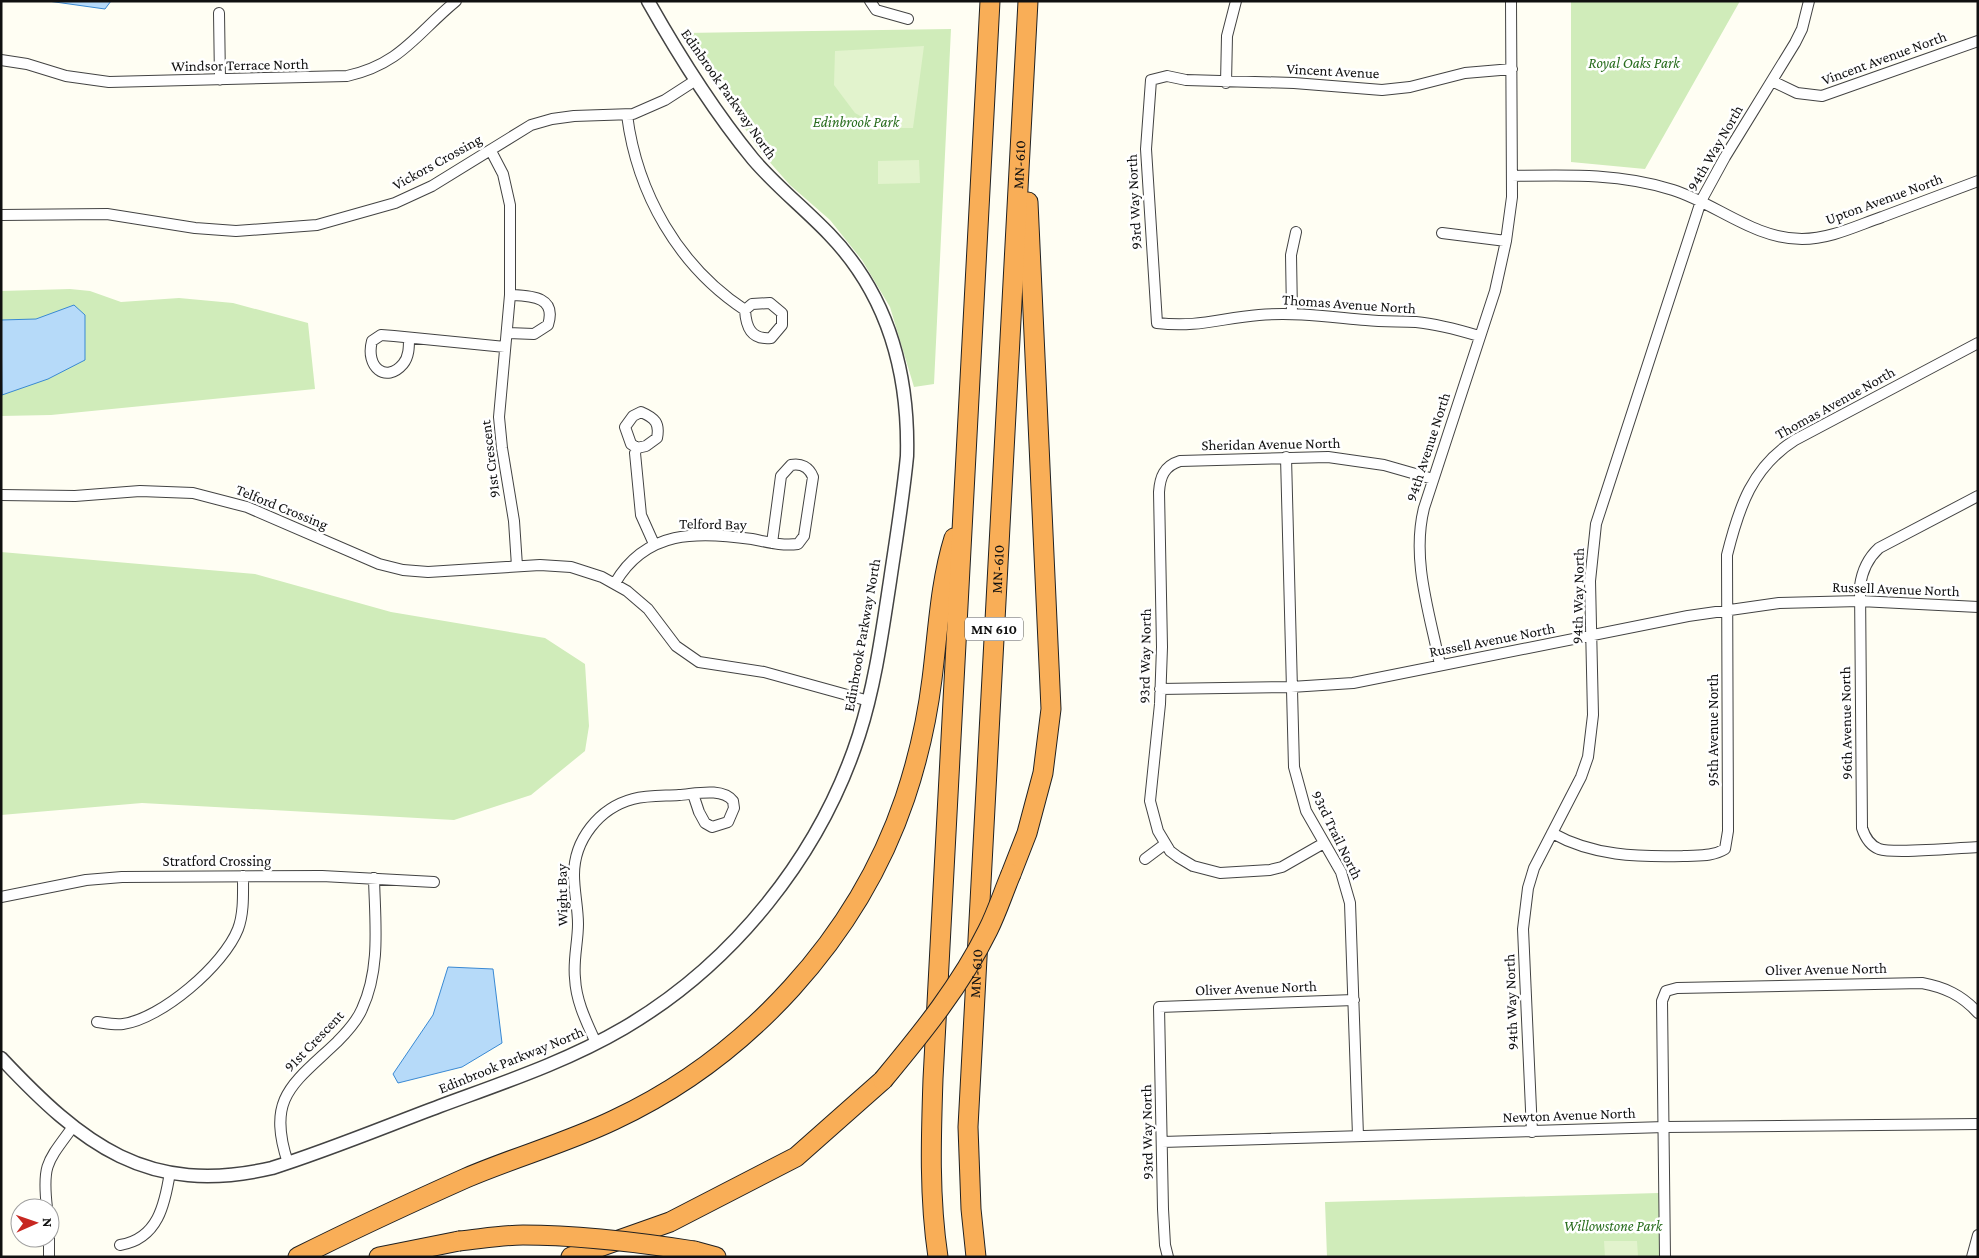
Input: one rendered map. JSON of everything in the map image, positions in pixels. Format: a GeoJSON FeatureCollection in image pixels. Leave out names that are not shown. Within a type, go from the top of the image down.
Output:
{"type":"FeatureCollection","features":[{"type":"Feature","properties":{"kind":"highway","name":"MN 610"},"geometry":{"type":"LineString","coordinates":[[938,1257],[932,1202],[930,1152],[990,1]]}},
{"type":"Feature","properties":{"kind":"highway","name":"MN-610"},"geometry":{"type":"LineString","coordinates":[[976,1257],[970,1201],[968,1127],[1028,1]]}},
{"type":"Feature","properties":{"kind":"highway"},"geometry":{"type":"LineString","coordinates":[[571,1257],[670,1222],[796,1156],[883,1080],[924,1032],[963,975],[988,930],[1027,833],[1043,773],[1051,709],[1040,499],[1036,347],[1029,233],[1028,145],[1034,1]]}},
{"type":"Feature","properties":{"kind":"highway"},"geometry":{"type":"LineString","coordinates":[[298,1257],[468,1177],[565,1140],[642,1106],[718,1056],[790,990],[849,915],[893,831],[914,770],[927,714],[946,563],[962,513]]}},
{"type":"Feature","properties":{"kind":"highway"},"geometry":{"type":"LineString","coordinates":[[379,1257],[459,1241],[521,1235],[578,1236],[629,1240],[694,1251],[716,1257]]}},
{"type":"Feature","properties":{"kind":"street","name":"Windsor Terrace North"},"geometry":{"type":"LineString","coordinates":[[1,60],[28,64],[66,76],[109,82],[328,78],[365,72],[398,55],[456,1]]}},
{"type":"Feature","properties":{"kind":"street","name":"Edinbrook Parkway North"},"geometry":{"type":"LineString","coordinates":[[1,1058],[72,1128],[108,1151],[134,1162],[170,1172],[229,1176],[288,1163],[526,1074],[624,1028],[681,988],[724,951],[763,909],[797,863],[826,812],[848,764],[868,701],[882,632],[907,456],[906,399],[894,343],[878,303],[851,262],[830,235],[771,179],[753,159],[696,80],[648,1]]}},
{"type":"Feature","properties":{"kind":"street"},"geometry":{"type":"LineString","coordinates":[[870,1],[876,10],[908,19]]}},
{"type":"Feature","properties":{"kind":"street"},"geometry":{"type":"LineString","coordinates":[[1226,83],[1227,36],[1236,1]]}},
{"type":"Feature","properties":{"kind":"street","name":"94th Avenue North"},"geometry":{"type":"LineString","coordinates":[[1440,666],[1418,553],[1420,523],[1494,291],[1506,241],[1512,197],[1511,1]]}},
{"type":"Feature","properties":{"kind":"street","name":"94th Way North"},"geometry":{"type":"LineString","coordinates":[[1532,1132],[1524,908],[1534,868],[1581,777],[1588,757],[1593,715],[1590,581],[1596,524],[1701,201],[1725,157],[1802,30],[1809,1]]}},
{"type":"Feature","properties":{"kind":"street"},"geometry":{"type":"LineString","coordinates":[[219,13],[220,80]]}},
{"type":"Feature","properties":{"kind":"street","name":"Vincent Avenue North"},"geometry":{"type":"LineString","coordinates":[[1772,81],[1797,94],[1822,96],[1978,41]]}},
{"type":"Feature","properties":{"kind":"street","name":"Vincent Avenue"},"geometry":{"type":"LineString","coordinates":[[1151,80],[1167,76],[1186,80],[1226,83],[1294,83],[1382,90],[1410,87],[1465,73],[1512,69]]}},
{"type":"Feature","properties":{"kind":"street","name":"Vickors Crossing"},"geometry":{"type":"LineString","coordinates":[[1,216],[107,214],[196,228],[236,231],[317,225],[395,203],[432,186],[531,125],[552,119],[627,114],[648,108],[665,100],[696,80]]}},
{"type":"Feature","properties":{"kind":"street","name":"93rd Way North"},"geometry":{"type":"LineString","coordinates":[[1151,80],[1146,149],[1157,323]]}},
{"type":"Feature","properties":{"kind":"street"},"geometry":{"type":"LineString","coordinates":[[627,114],[635,157],[657,213],[691,263],[712,285],[745,310]]}},
{"type":"Feature","properties":{"kind":"street","name":"91st Crescent"},"geometry":{"type":"LineString","coordinates":[[491,151],[503,174],[510,205],[510,295],[499,417],[514,521],[517,566]]}},
{"type":"Feature","properties":{"kind":"street","name":"Upton Avenue North"},"geometry":{"type":"LineString","coordinates":[[1512,176],[1616,176],[1667,188],[1701,201],[1765,233],[1784,238],[1804,239],[1842,232],[1978,181]]}},
{"type":"Feature","properties":{"kind":"street"},"geometry":{"type":"LineString","coordinates":[[1292,313],[1291,255],[1296,232]]}},
{"type":"Feature","properties":{"kind":"street"},"geometry":{"type":"LineString","coordinates":[[1442,233],[1506,241]]}},
{"type":"Feature","properties":{"kind":"street"},"geometry":{"type":"LineString","coordinates":[[507,333],[534,334],[548,325],[550,316],[549,308],[537,298],[510,295]]}},
{"type":"Feature","properties":{"kind":"street","name":"Thomas Avenue North"},"geometry":{"type":"LineString","coordinates":[[1157,323],[1180,326],[1206,324],[1257,315],[1292,313],[1374,321],[1416,322],[1461,330],[1480,336]]}},
{"type":"Feature","properties":{"kind":"street"},"geometry":{"type":"LineString","coordinates":[[410,338],[408,354],[403,364],[396,370],[388,372],[378,370],[371,362],[369,352],[372,342],[381,335],[505,347]]}},
{"type":"Feature","properties":{"kind":"street","name":"Thomas Avenue North"},"geometry":{"type":"LineString","coordinates":[[1727,609],[1727,554],[1749,490],[1765,464],[1779,450],[1795,440],[1978,343]]}},
{"type":"Feature","properties":{"kind":"street"},"geometry":{"type":"LineString","coordinates":[[637,448],[635,453],[641,515],[654,544]]}},
{"type":"Feature","properties":{"kind":"street","name":"Sheridan Avenue North"},"geometry":{"type":"LineString","coordinates":[[1167,467],[1188,460],[1286,457],[1356,459],[1433,479]]}},
{"type":"Feature","properties":{"kind":"street","name":"93rd Trail North"},"geometry":{"type":"LineString","coordinates":[[1286,457],[1294,768],[1306,811],[1341,872],[1350,903],[1358,1136]]}},
{"type":"Feature","properties":{"kind":"street","name":"Telford Bay"},"geometry":{"type":"LineString","coordinates":[[615,583],[628,563],[654,544],[672,538],[704,536],[753,539],[782,546],[798,544],[804,536],[813,477],[804,466],[791,465],[781,476],[772,543]]}},
{"type":"Feature","properties":{"kind":"street","name":"93rd Way North"},"geometry":{"type":"LineString","coordinates":[[1165,844],[1153,818],[1150,801],[1162,647],[1159,492],[1161,477],[1167,467]]}},
{"type":"Feature","properties":{"kind":"street","name":"Telford Crossing"},"geometry":{"type":"LineString","coordinates":[[1,495],[75,496],[140,491],[193,494],[247,507],[379,564],[403,570],[428,572],[517,566],[554,565],[570,567],[615,583],[648,609],[679,650],[698,662],[764,672],[868,701]]}},
{"type":"Feature","properties":{"kind":"street"},"geometry":{"type":"LineString","coordinates":[[1860,601],[1860,586],[1864,567],[1870,556],[1879,548],[1978,496]]}},
{"type":"Feature","properties":{"kind":"street","name":"Russell Avenue North"},"geometry":{"type":"LineString","coordinates":[[1160,689],[1291,687],[1353,683],[1727,609],[1779,603],[1860,601],[1978,607]]}},
{"type":"Feature","properties":{"kind":"street","name":"96th Avenue North"},"geometry":{"type":"LineString","coordinates":[[1860,601],[1862,828],[1870,844],[1886,850],[1978,848]]}},
{"type":"Feature","properties":{"kind":"street","name":"95th Avenue North"},"geometry":{"type":"LineString","coordinates":[[1552,833],[1584,847],[1627,856],[1706,855],[1725,849],[1728,832],[1727,609]]}},
{"type":"Feature","properties":{"kind":"street","name":"Wight Bay"},"geometry":{"type":"LineString","coordinates":[[596,1042],[577,999],[574,976],[578,926],[574,875],[575,858],[581,842],[590,827],[616,806],[649,796],[693,794]]}},
{"type":"Feature","properties":{"kind":"street"},"geometry":{"type":"LineString","coordinates":[[1145,859],[1165,844],[1178,857],[1193,866],[1220,873],[1256,872],[1276,868],[1324,843]]}},
{"type":"Feature","properties":{"kind":"street"},"geometry":{"type":"LineString","coordinates":[[97,1022],[123,1024],[148,1015],[178,996],[224,954],[238,929],[242,916],[243,876]]}},
{"type":"Feature","properties":{"kind":"street","name":"Stratford Crossing"},"geometry":{"type":"LineString","coordinates":[[1,897],[107,878],[243,876],[374,878],[434,882]]}},
{"type":"Feature","properties":{"kind":"street","name":"91st Crescent"},"geometry":{"type":"LineString","coordinates":[[288,1163],[279,1133],[279,1118],[287,1093],[353,1024],[368,995],[375,966],[374,878]]}},
{"type":"Feature","properties":{"kind":"street","name":"Oliver Avenue North"},"geometry":{"type":"LineString","coordinates":[[1665,1127],[1662,1000],[1666,991],[1677,988],[1922,982],[1941,987],[1956,994],[1970,1004],[1978,1013]]}},
{"type":"Feature","properties":{"kind":"street","name":"Oliver Avenue North"},"geometry":{"type":"LineString","coordinates":[[1159,1007],[1354,1000]]}},
{"type":"Feature","properties":{"kind":"street","name":"93rd Way North"},"geometry":{"type":"LineString","coordinates":[[1159,1007],[1164,1218],[1168,1257]]}},
{"type":"Feature","properties":{"kind":"street","name":"Newton Avenue North"},"geometry":{"type":"LineString","coordinates":[[1162,1142],[1665,1127],[1978,1124]]}},
{"type":"Feature","properties":{"kind":"street"},"geometry":{"type":"LineString","coordinates":[[1665,1127],[1665,1257]]}},
{"type":"Feature","properties":{"kind":"street"},"geometry":{"type":"LineString","coordinates":[[46,1198],[44,1174],[50,1158],[72,1128]]}},
{"type":"Feature","properties":{"kind":"street"},"geometry":{"type":"LineString","coordinates":[[120,1245],[135,1240],[157,1222],[163,1209],[170,1172]]}},
{"type":"Feature","properties":{"kind":"street"},"geometry":{"type":"LineString","coordinates":[[1972,1257],[1978,1235]]}},
{"type":"Feature","properties":{"kind":"green space","name":"Royal Oaks Park"},"geometry":{"type":"Polygon","coordinates":[[[1571,1],[1740,1],[1645,169],[1571,162],[1571,1]]]}},
{"type":"Feature","properties":{"kind":"green space","name":"Edinbrook Park"},"geometry":{"type":"Polygon","coordinates":[[[951,29],[934,384],[914,387],[890,307],[862,260],[830,220],[790,185],[758,149],[684,33],[951,29]]]}},
{"type":"Feature","properties":{"kind":"green space"},"geometry":{"type":"Polygon","coordinates":[[[924,46],[913,128],[882,128],[855,113],[834,85],[835,51],[924,46]]]}},
{"type":"Feature","properties":{"kind":"green space"},"geometry":{"type":"Polygon","coordinates":[[[919,160],[920,183],[878,184],[878,161],[919,160]]]}},
{"type":"Feature","properties":{"kind":"green space"},"geometry":{"type":"Polygon","coordinates":[[[70,289],[90,291],[121,302],[179,298],[233,303],[308,323],[315,389],[51,415],[1,416],[1,291],[70,289]]]}},
{"type":"Feature","properties":{"kind":"green space"},"geometry":{"type":"Polygon","coordinates":[[[1,552],[255,574],[391,612],[545,638],[585,664],[589,726],[585,751],[531,795],[454,820],[142,803],[1,815],[1,552]]]}},
{"type":"Feature","properties":{"kind":"green space","name":"Willowstone Park"},"geometry":{"type":"Polygon","coordinates":[[[1659,1193],[1660,1257],[1327,1257],[1325,1202],[1659,1193]]]}},
{"type":"Feature","properties":{"kind":"green space"},"geometry":{"type":"Polygon","coordinates":[[[1604,1241],[1637,1241],[1638,1256],[1605,1257],[1604,1241]]]}},
{"type":"Feature","properties":{"kind":"water"},"geometry":{"type":"Polygon","coordinates":[[[48,1],[111,1],[105,9],[48,1]]]}},
{"type":"Feature","properties":{"kind":"water"},"geometry":{"type":"Polygon","coordinates":[[[74,305],[85,315],[85,360],[48,379],[2,395],[1,320],[36,319],[74,305]]]}},
{"type":"Feature","properties":{"kind":"water"},"geometry":{"type":"Polygon","coordinates":[[[448,967],[493,969],[502,1043],[462,1067],[398,1083],[393,1074],[433,1015],[448,967]]]}}]}
